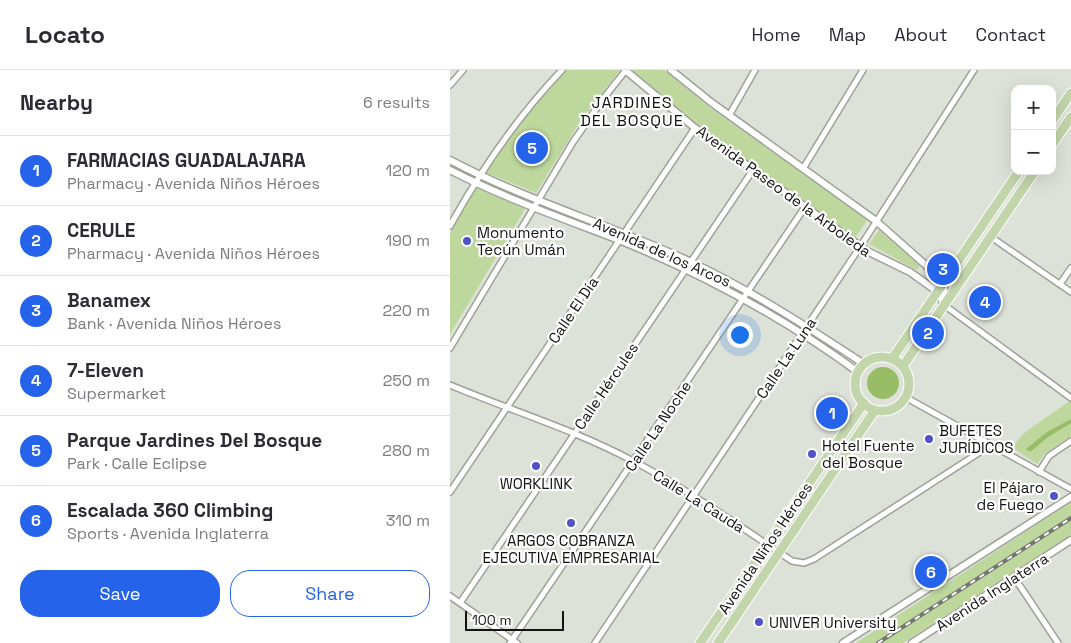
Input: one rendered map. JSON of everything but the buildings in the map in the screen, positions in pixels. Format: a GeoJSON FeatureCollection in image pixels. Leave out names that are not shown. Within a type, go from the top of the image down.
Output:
{"type":"FeatureCollection","features":[{"type":"Feature","properties":{"kind":"main road"},"geometry":{"type":"LineString","coordinates":[[1056,115],[1071,93]]}},
{"type":"Feature","properties":{"kind":"main road"},"geometry":{"type":"LineString","coordinates":[[1056,139],[1071,117]]}},
{"type":"Feature","properties":{"kind":"main road"},"geometry":{"type":"LineString","coordinates":[[892,358],[1016,175]]}},
{"type":"Feature","properties":{"kind":"main road"},"geometry":{"type":"LineString","coordinates":[[903,366],[1032,175]]}},
{"type":"Feature","properties":{"kind":"main road"},"geometry":{"type":"LineString","coordinates":[[880,357],[892,358],[903,366],[909,383],[906,397],[896,407],[875,410],[864,403],[856,387],[861,368],[880,357]]}},
{"type":"Feature","properties":{"kind":"main road","name":"Avenida Niños Héroes"},"geometry":{"type":"LineString","coordinates":[[700,643],[864,403]]}},
{"type":"Feature","properties":{"kind":"main road","name":"Avenida Niños Héroes"},"geometry":{"type":"LineString","coordinates":[[718,643],[875,410]]}},
{"type":"Feature","properties":{"kind":"street"},"geometry":{"type":"LineString","coordinates":[[450,84],[463,70]]}},
{"type":"Feature","properties":{"kind":"street"},"geometry":{"type":"LineString","coordinates":[[450,226],[475,183],[519,120],[562,70]]}},
{"type":"Feature","properties":{"kind":"street"},"geometry":{"type":"LineString","coordinates":[[450,348],[573,142],[626,70]]}},
{"type":"Feature","properties":{"kind":"street","name":"Avenida Paseo de la Arboleda"},"geometry":{"type":"LineString","coordinates":[[626,70],[695,128],[860,247],[910,272],[938,292],[944,305],[1071,398]]}},
{"type":"Feature","properties":{"kind":"street","name":"Avenida Paseo de la Arboleda"},"geometry":{"type":"LineString","coordinates":[[671,70],[876,221],[914,257],[936,274],[943,284]]}},
{"type":"Feature","properties":{"kind":"street"},"geometry":{"type":"LineString","coordinates":[[730,114],[755,70]]}},
{"type":"Feature","properties":{"kind":"street"},"geometry":{"type":"LineString","coordinates":[[804,168],[863,70]]}},
{"type":"Feature","properties":{"kind":"street","name":"Calle La Luna"},"geometry":{"type":"LineString","coordinates":[[595,643],[860,247],[974,70]]}},
{"type":"Feature","properties":{"kind":"street","name":"Calle El Día"},"geometry":{"type":"LineString","coordinates":[[450,492],[695,128]]}},
{"type":"Feature","properties":{"kind":"street","name":"Avenida de los Arcos"},"geometry":{"type":"LineString","coordinates":[[450,160],[480,176],[624,233],[690,262],[748,291],[807,326],[861,368]]}},
{"type":"Feature","properties":{"kind":"street","name":"Avenida de los Arcos"},"geometry":{"type":"LineString","coordinates":[[450,170],[534,209],[619,241],[685,269],[744,299],[861,368]]}},
{"type":"Feature","properties":{"kind":"street","name":"Calle Hércules"},"geometry":{"type":"LineString","coordinates":[[460,603],[753,170]]}},
{"type":"Feature","properties":{"kind":"street","name":"Calle La Noche"},"geometry":{"type":"LineString","coordinates":[[513,642],[805,207]]}},
{"type":"Feature","properties":{"kind":"street"},"geometry":{"type":"LineString","coordinates":[[990,237],[1071,292]]}},
{"type":"Feature","properties":{"kind":"street"},"geometry":{"type":"LineString","coordinates":[[1060,284],[1071,268]]}},
{"type":"Feature","properties":{"kind":"street"},"geometry":{"type":"LineString","coordinates":[[943,284],[946,295],[944,305]]}},
{"type":"Feature","properties":{"kind":"street","name":"Calle La Cauda"},"geometry":{"type":"LineString","coordinates":[[450,385],[574,433],[634,462],[694,495],[768,545],[798,562],[814,559],[991,445]]}},
{"type":"Feature","properties":{"kind":"street"},"geometry":{"type":"LineString","coordinates":[[843,643],[1071,492],[906,397]]}},
{"type":"Feature","properties":{"kind":"street"},"geometry":{"type":"LineString","coordinates":[[1039,472],[1049,456],[1071,441]]}},
{"type":"Feature","properties":{"kind":"street","name":"Avenida Inglaterra"},"geometry":{"type":"LineString","coordinates":[[917,642],[1071,541]]}},
{"type":"Feature","properties":{"kind":"street"},"geometry":{"type":"LineString","coordinates":[[1014,577],[1058,643]]}},
{"type":"Feature","properties":{"kind":"street"},"geometry":{"type":"LineString","coordinates":[[450,596],[513,642]]}},
{"type":"Feature","properties":{"kind":"shaded area"},"geometry":{"type":"Polygon","coordinates":[[[566,70],[620,70],[581,120],[536,193],[485,172],[518,125],[566,70]]]}},
{"type":"Feature","properties":{"kind":"shaded area"},"geometry":{"type":"Polygon","coordinates":[[[634,70],[664,70],[710,108],[868,219],[855,238],[698,125],[634,70]]]}},
{"type":"Feature","properties":{"kind":"shaded area"},"geometry":{"type":"Polygon","coordinates":[[[476,188],[525,209],[450,334],[450,233],[476,188]]]}},
{"type":"Feature","properties":{"kind":"shaded area"},"geometry":{"type":"Polygon","coordinates":[[[879,230],[920,266],[917,270],[869,244],[879,230]]]}},
{"type":"Feature","properties":{"kind":"shaded area"},"geometry":{"type":"Polygon","coordinates":[[[883,367],[889,368],[894,372],[898,377],[898,389],[894,394],[889,398],[883,399],[877,398],[872,394],[868,389],[867,383],[868,377],[872,372],[877,368],[883,367]]]}},
{"type":"Feature","properties":{"kind":"shaded area"},"geometry":{"type":"Polygon","coordinates":[[[1071,400],[1071,436],[1045,453],[1037,464],[1012,447],[1024,433],[1071,400]]]}},
{"type":"Feature","properties":{"kind":"shaded area"},"geometry":{"type":"Polygon","coordinates":[[[1071,419],[1071,423],[1048,437],[1030,452],[1026,449],[1047,432],[1071,419]]]}},
{"type":"Feature","properties":{"kind":"shaded area"},"geometry":{"type":"Polygon","coordinates":[[[1071,502],[1071,535],[903,643],[856,643],[1071,502]]]}},
{"type":"Feature","properties":{"kind":"railway"},"geometry":{"type":"LineString","coordinates":[[878,643],[1071,518]]}},
{"type":"Feature","properties":{"kind":"place","name":"Parque Jardines Del Bosque"},"geometry":{"type":"Point","coordinates":[532,148]}},
{"type":"Feature","properties":{"kind":"place","name":"Monumento Tecún Umán"},"geometry":{"type":"Point","coordinates":[467,241]}},
{"type":"Feature","properties":{"kind":"place","name":"Banamex"},"geometry":{"type":"Point","coordinates":[943,269]}},
{"type":"Feature","properties":{"kind":"place","name":"7-Eleven"},"geometry":{"type":"Point","coordinates":[985,302]}},
{"type":"Feature","properties":{"kind":"place","name":"CERULE"},"geometry":{"type":"Point","coordinates":[928,333]}},
{"type":"Feature","properties":{"kind":"place","name":"FARMACIAS GUADALAJARA"},"geometry":{"type":"Point","coordinates":[832,413]}},
{"type":"Feature","properties":{"kind":"place","name":"BUFETES JURÍDICOS"},"geometry":{"type":"Point","coordinates":[929,439]}},
{"type":"Feature","properties":{"kind":"place","name":"Hotel Fuente del Bosque"},"geometry":{"type":"Point","coordinates":[812,454]}},
{"type":"Feature","properties":{"kind":"place","name":"WORKLINK"},"geometry":{"type":"Point","coordinates":[536,466]}},
{"type":"Feature","properties":{"kind":"place","name":"El Pájaro de Fuego"},"geometry":{"type":"Point","coordinates":[1054,496]}},
{"type":"Feature","properties":{"kind":"place","name":"ARGOS COBRANZA EJECUTIVA EMPRESARIAL"},"geometry":{"type":"Point","coordinates":[571,523]}},
{"type":"Feature","properties":{"kind":"place","name":"Escalada 360 Climbing"},"geometry":{"type":"Point","coordinates":[931,572]}},
{"type":"Feature","properties":{"kind":"place","name":"UNIVER University"},"geometry":{"type":"Point","coordinates":[759,622]}},
{"type":"Feature","properties":{"kind":"district","name":"JARDINES DEL BOSQUE"},"geometry":{"type":"Point","coordinates":[632,111]}}]}
